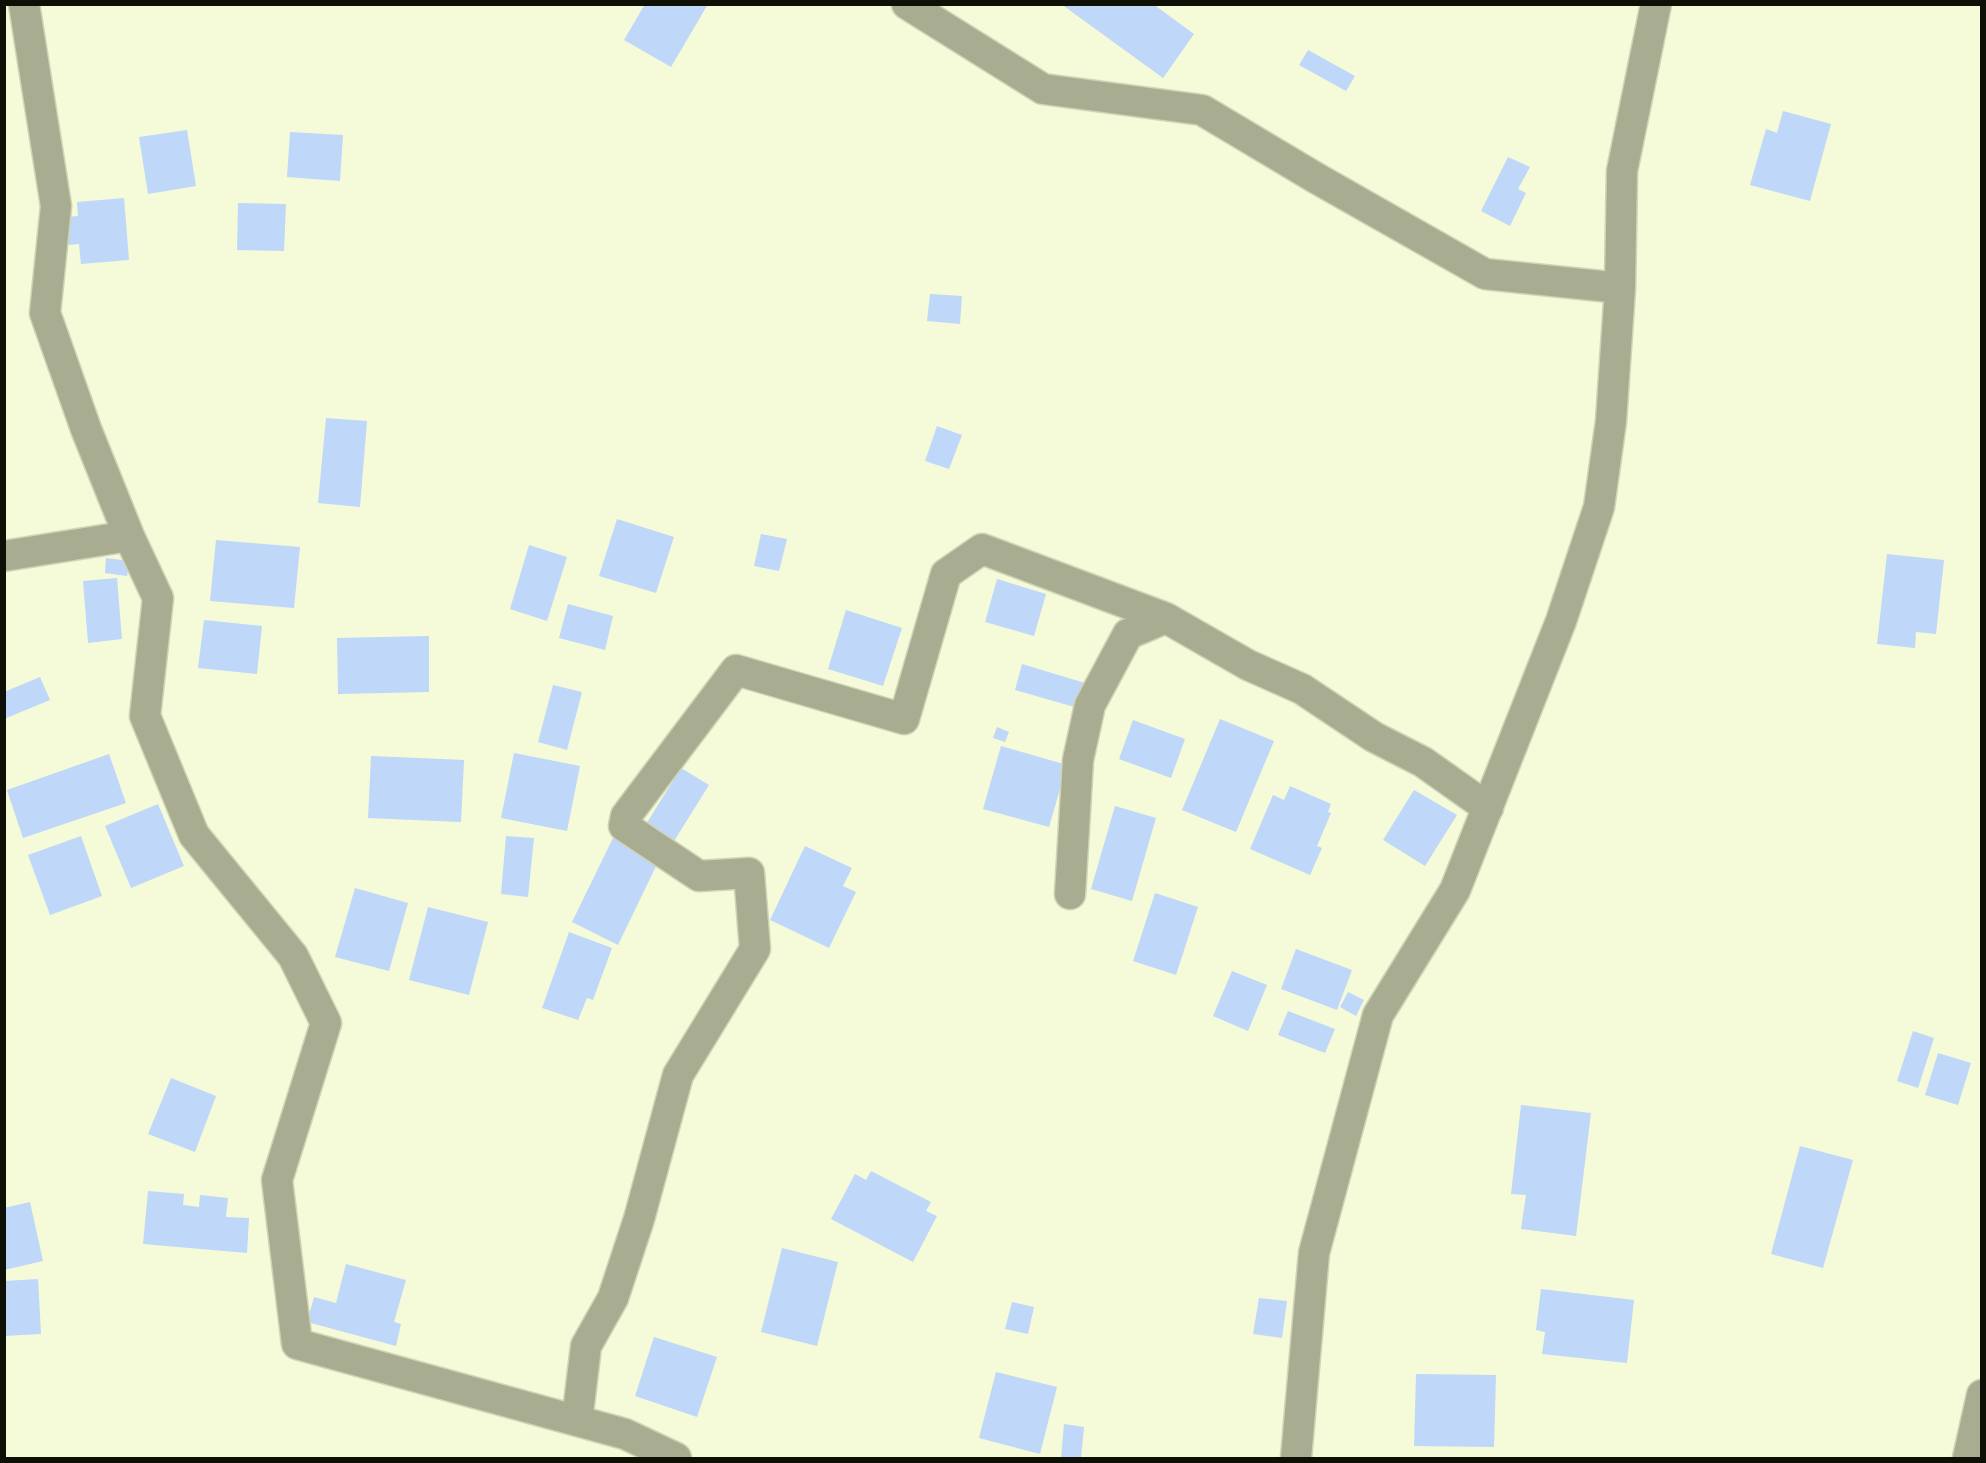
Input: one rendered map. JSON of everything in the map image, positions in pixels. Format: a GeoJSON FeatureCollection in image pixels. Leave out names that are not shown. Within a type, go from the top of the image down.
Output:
{"type":"FeatureCollection","features":[{"type":"Feature","properties":{"kind":"street"},"geometry":{"type":"LineString","coordinates":[[24,4],[56,206],[45,314],[86,429],[129,536],[158,598],[145,716],[194,835],[293,956],[326,1023],[277,1180],[297,1344],[626,1434],[676,1458]]}},
{"type":"Feature","properties":{"kind":"street"},"geometry":{"type":"LineString","coordinates":[[907,4],[1043,89],[1202,110],[1485,274],[1620,288]]}},
{"type":"Feature","properties":{"kind":"street"},"geometry":{"type":"LineString","coordinates":[[1296,1458],[1314,1253],[1378,1015],[1455,890],[1561,621],[1599,507],[1611,420],[1620,288],[1622,171],[1656,4]]}},
{"type":"Feature","properties":{"kind":"street"},"geometry":{"type":"LineString","coordinates":[[4,556],[129,536]]}},
{"type":"Feature","properties":{"kind":"street"},"geometry":{"type":"LineString","coordinates":[[577,1421],[586,1346],[613,1298],[639,1220],[678,1075],[756,949],[749,873],[699,876],[624,826],[626,816],[736,670],[904,719],[946,574],[982,549],[1166,618],[1248,665],[1302,689],[1341,712],[1374,737],[1423,762],[1488,808]]}},
{"type":"Feature","properties":{"kind":"street"},"geometry":{"type":"LineString","coordinates":[[1070,894],[1078,760],[1090,705],[1128,634],[1166,618]]}},
{"type":"Feature","properties":{"kind":"street"},"geometry":{"type":"LineString","coordinates":[[1968,1458],[1982,1395]]}},
{"type":"Feature","properties":{"kind":"building"},"geometry":{"type":"Polygon","coordinates":[[[645,4],[708,4],[671,67],[624,40],[645,4]]]}},
{"type":"Feature","properties":{"kind":"building"},"geometry":{"type":"Polygon","coordinates":[[[1061,4],[1153,4],[1194,34],[1163,78],[1061,4]]]}},
{"type":"Feature","properties":{"kind":"building"},"geometry":{"type":"Polygon","coordinates":[[[1308,50],[1355,76],[1346,91],[1299,65],[1308,50]]]}},
{"type":"Feature","properties":{"kind":"building"},"geometry":{"type":"Polygon","coordinates":[[[1783,111],[1831,124],[1810,201],[1750,185],[1766,129],[1777,133],[1783,111]]]}},
{"type":"Feature","properties":{"kind":"building"},"geometry":{"type":"Polygon","coordinates":[[[187,130],[196,186],[148,194],[139,137],[187,130]]]}},
{"type":"Feature","properties":{"kind":"building"},"geometry":{"type":"Polygon","coordinates":[[[290,132],[343,135],[340,181],[287,177],[290,132]]]}},
{"type":"Feature","properties":{"kind":"building"},"geometry":{"type":"Polygon","coordinates":[[[1508,157],[1530,167],[1518,189],[1526,193],[1510,226],[1481,211],[1508,157]]]}},
{"type":"Feature","properties":{"kind":"building"},"geometry":{"type":"Polygon","coordinates":[[[124,198],[129,260],[81,264],[79,244],[68,245],[65,217],[78,216],[77,202],[124,198]]]}},
{"type":"Feature","properties":{"kind":"building"},"geometry":{"type":"Polygon","coordinates":[[[238,203],[286,204],[284,251],[237,250],[238,203]]]}},
{"type":"Feature","properties":{"kind":"building"},"geometry":{"type":"Polygon","coordinates":[[[930,294],[962,296],[960,324],[927,321],[930,294]]]}},
{"type":"Feature","properties":{"kind":"building"},"geometry":{"type":"Polygon","coordinates":[[[326,418],[367,421],[360,507],[318,503],[326,418]]]}},
{"type":"Feature","properties":{"kind":"building"},"geometry":{"type":"Polygon","coordinates":[[[937,426],[962,435],[949,469],[925,461],[937,426]]]}},
{"type":"Feature","properties":{"kind":"building"},"geometry":{"type":"Polygon","coordinates":[[[617,519],[674,537],[656,593],[599,576],[617,519]]]}},
{"type":"Feature","properties":{"kind":"building"},"geometry":{"type":"Polygon","coordinates":[[[761,534],[787,539],[779,571],[754,566],[761,534]]]}},
{"type":"Feature","properties":{"kind":"building"},"geometry":{"type":"Polygon","coordinates":[[[216,540],[300,547],[294,608],[210,601],[216,540]]]}},
{"type":"Feature","properties":{"kind":"building"},"geometry":{"type":"Polygon","coordinates":[[[529,545],[567,557],[547,621],[510,609],[529,545]]]}},
{"type":"Feature","properties":{"kind":"building"},"geometry":{"type":"Polygon","coordinates":[[[1887,554],[1944,560],[1936,634],[1916,632],[1915,648],[1877,644],[1887,554]]]}},
{"type":"Feature","properties":{"kind":"building"},"geometry":{"type":"Polygon","coordinates":[[[106,558],[130,561],[127,576],[105,573],[106,558]]]}},
{"type":"Feature","properties":{"kind":"building"},"geometry":{"type":"Polygon","coordinates":[[[117,578],[122,639],[88,643],[83,581],[117,578]]]}},
{"type":"Feature","properties":{"kind":"building"},"geometry":{"type":"Polygon","coordinates":[[[997,579],[1046,594],[1034,636],[985,622],[997,579]]]}},
{"type":"Feature","properties":{"kind":"building"},"geometry":{"type":"Polygon","coordinates":[[[568,604],[613,616],[605,650],[559,638],[568,604]]]}},
{"type":"Feature","properties":{"kind":"building"},"geometry":{"type":"Polygon","coordinates":[[[846,610],[902,628],[883,686],[828,669],[846,610]]]}},
{"type":"Feature","properties":{"kind":"building"},"geometry":{"type":"Polygon","coordinates":[[[204,620],[262,626],[257,674],[198,668],[204,620]]]}},
{"type":"Feature","properties":{"kind":"building"},"geometry":{"type":"Polygon","coordinates":[[[429,636],[429,692],[338,694],[337,638],[429,636]]]}},
{"type":"Feature","properties":{"kind":"building"},"geometry":{"type":"Polygon","coordinates":[[[1022,664],[1085,683],[1078,708],[1015,690],[1022,664]]]}},
{"type":"Feature","properties":{"kind":"building"},"geometry":{"type":"Polygon","coordinates":[[[40,677],[50,700],[4,719],[4,692],[40,677]]]}},
{"type":"Feature","properties":{"kind":"building"},"geometry":{"type":"Polygon","coordinates":[[[553,685],[582,692],[567,750],[538,742],[553,685]]]}},
{"type":"Feature","properties":{"kind":"building"},"geometry":{"type":"Polygon","coordinates":[[[1220,719],[1274,741],[1236,832],[1182,810],[1220,719]]]}},
{"type":"Feature","properties":{"kind":"building"},"geometry":{"type":"Polygon","coordinates":[[[1133,720],[1185,739],[1171,778],[1119,759],[1133,720]]]}},
{"type":"Feature","properties":{"kind":"building"},"geometry":{"type":"Polygon","coordinates":[[[997,727],[1009,732],[1005,742],[993,738],[997,727]]]}},
{"type":"Feature","properties":{"kind":"building"},"geometry":{"type":"Polygon","coordinates":[[[1001,746],[1067,765],[1049,827],[983,809],[1001,746]]]}},
{"type":"Feature","properties":{"kind":"building"},"geometry":{"type":"Polygon","coordinates":[[[514,753],[580,766],[567,831],[501,818],[514,753]]]}},
{"type":"Feature","properties":{"kind":"building"},"geometry":{"type":"Polygon","coordinates":[[[109,754],[126,803],[23,838],[7,790],[109,754]]]}},
{"type":"Feature","properties":{"kind":"building"},"geometry":{"type":"Polygon","coordinates":[[[371,756],[464,760],[461,822],[368,818],[371,756]]]}},
{"type":"Feature","properties":{"kind":"building"},"geometry":{"type":"Polygon","coordinates":[[[681,768],[709,785],[671,846],[643,829],[681,768]]]}},
{"type":"Feature","properties":{"kind":"building"},"geometry":{"type":"Polygon","coordinates":[[[1290,786],[1331,804],[1328,812],[1331,813],[1317,846],[1322,848],[1310,875],[1250,849],[1273,795],[1284,800],[1290,786]]]}},
{"type":"Feature","properties":{"kind":"building"},"geometry":{"type":"Polygon","coordinates":[[[1414,790],[1457,815],[1425,866],[1383,840],[1414,790]]]}},
{"type":"Feature","properties":{"kind":"building"},"geometry":{"type":"Polygon","coordinates":[[[158,804],[184,866],[131,888],[105,826],[158,804]]]}},
{"type":"Feature","properties":{"kind":"building"},"geometry":{"type":"Polygon","coordinates":[[[1115,806],[1156,818],[1132,901],[1091,889],[1115,806]]]}},
{"type":"Feature","properties":{"kind":"building"},"geometry":{"type":"Polygon","coordinates":[[[81,836],[102,896],[50,915],[28,855],[81,836]]]}},
{"type":"Feature","properties":{"kind":"building"},"geometry":{"type":"Polygon","coordinates":[[[506,836],[534,838],[528,897],[501,894],[506,836]]]}},
{"type":"Feature","properties":{"kind":"building"},"geometry":{"type":"Polygon","coordinates":[[[613,838],[659,860],[618,945],[572,922],[613,838]]]}},
{"type":"Feature","properties":{"kind":"building"},"geometry":{"type":"Polygon","coordinates":[[[805,846],[852,868],[843,886],[856,892],[829,948],[770,920],[805,846]]]}},
{"type":"Feature","properties":{"kind":"building"},"geometry":{"type":"Polygon","coordinates":[[[355,888],[408,903],[389,971],[335,957],[355,888]]]}},
{"type":"Feature","properties":{"kind":"building"},"geometry":{"type":"Polygon","coordinates":[[[1155,893],[1198,907],[1176,975],[1133,961],[1155,893]]]}},
{"type":"Feature","properties":{"kind":"building"},"geometry":{"type":"Polygon","coordinates":[[[428,907],[488,922],[469,995],[409,980],[428,907]]]}},
{"type":"Feature","properties":{"kind":"building"},"geometry":{"type":"Polygon","coordinates":[[[569,932],[612,948],[593,1000],[587,998],[578,1020],[542,1008],[569,932]]]}},
{"type":"Feature","properties":{"kind":"building"},"geometry":{"type":"Polygon","coordinates":[[[1296,949],[1352,970],[1337,1010],[1281,989],[1296,949]]]}},
{"type":"Feature","properties":{"kind":"building"},"geometry":{"type":"Polygon","coordinates":[[[1232,971],[1267,985],[1248,1031],[1213,1016],[1232,971]]]}},
{"type":"Feature","properties":{"kind":"building"},"geometry":{"type":"Polygon","coordinates":[[[1348,992],[1364,1000],[1356,1016],[1340,1007],[1348,992]]]}},
{"type":"Feature","properties":{"kind":"building"},"geometry":{"type":"Polygon","coordinates":[[[1288,1011],[1335,1029],[1325,1053],[1278,1035],[1288,1011]]]}},
{"type":"Feature","properties":{"kind":"building"},"geometry":{"type":"Polygon","coordinates":[[[1913,1031],[1934,1038],[1918,1088],[1897,1081],[1913,1031]]]}},
{"type":"Feature","properties":{"kind":"building"},"geometry":{"type":"Polygon","coordinates":[[[1938,1053],[1971,1063],[1958,1105],[1925,1095],[1938,1053]]]}},
{"type":"Feature","properties":{"kind":"building"},"geometry":{"type":"Polygon","coordinates":[[[171,1078],[216,1096],[195,1152],[148,1134],[171,1078]]]}},
{"type":"Feature","properties":{"kind":"building"},"geometry":{"type":"Polygon","coordinates":[[[1521,1105],[1591,1113],[1576,1236],[1521,1229],[1526,1195],[1511,1194],[1521,1105]]]}},
{"type":"Feature","properties":{"kind":"building"},"geometry":{"type":"Polygon","coordinates":[[[1800,1146],[1853,1160],[1823,1268],[1771,1254],[1800,1146]]]}},
{"type":"Feature","properties":{"kind":"building"},"geometry":{"type":"Polygon","coordinates":[[[871,1171],[931,1202],[926,1211],[937,1216],[913,1262],[831,1219],[855,1174],[866,1180],[871,1171]]]}},
{"type":"Feature","properties":{"kind":"building"},"geometry":{"type":"Polygon","coordinates":[[[148,1191],[184,1194],[183,1205],[199,1207],[200,1195],[228,1198],[226,1217],[249,1218],[247,1253],[143,1244],[148,1191]]]}},
{"type":"Feature","properties":{"kind":"building"},"geometry":{"type":"Polygon","coordinates":[[[30,1202],[43,1261],[4,1270],[4,1208],[30,1202]]]}},
{"type":"Feature","properties":{"kind":"building"},"geometry":{"type":"Polygon","coordinates":[[[782,1248],[838,1262],[817,1346],[761,1332],[782,1248]]]}},
{"type":"Feature","properties":{"kind":"building"},"geometry":{"type":"Polygon","coordinates":[[[346,1264],[406,1280],[394,1322],[401,1324],[396,1346],[307,1322],[314,1297],[336,1303],[346,1264]]]}},
{"type":"Feature","properties":{"kind":"building"},"geometry":{"type":"Polygon","coordinates":[[[38,1279],[41,1334],[4,1336],[4,1281],[38,1279]]]}},
{"type":"Feature","properties":{"kind":"building"},"geometry":{"type":"Polygon","coordinates":[[[1541,1289],[1634,1300],[1627,1363],[1542,1354],[1545,1332],[1536,1330],[1541,1289]]]}},
{"type":"Feature","properties":{"kind":"building"},"geometry":{"type":"Polygon","coordinates":[[[1259,1298],[1287,1301],[1282,1338],[1253,1334],[1259,1298]]]}},
{"type":"Feature","properties":{"kind":"building"},"geometry":{"type":"Polygon","coordinates":[[[1012,1302],[1034,1307],[1028,1334],[1005,1329],[1012,1302]]]}},
{"type":"Feature","properties":{"kind":"building"},"geometry":{"type":"Polygon","coordinates":[[[654,1337],[717,1357],[697,1417],[635,1396],[654,1337]]]}},
{"type":"Feature","properties":{"kind":"building"},"geometry":{"type":"Polygon","coordinates":[[[996,1372],[1057,1387],[1040,1454],[979,1438],[996,1372]]]}},
{"type":"Feature","properties":{"kind":"building"},"geometry":{"type":"Polygon","coordinates":[[[1416,1374],[1496,1375],[1494,1447],[1414,1446],[1416,1374]]]}},
{"type":"Feature","properties":{"kind":"building"},"geometry":{"type":"Polygon","coordinates":[[[1064,1424],[1084,1427],[1081,1458],[1061,1458],[1064,1424]]]}}]}
